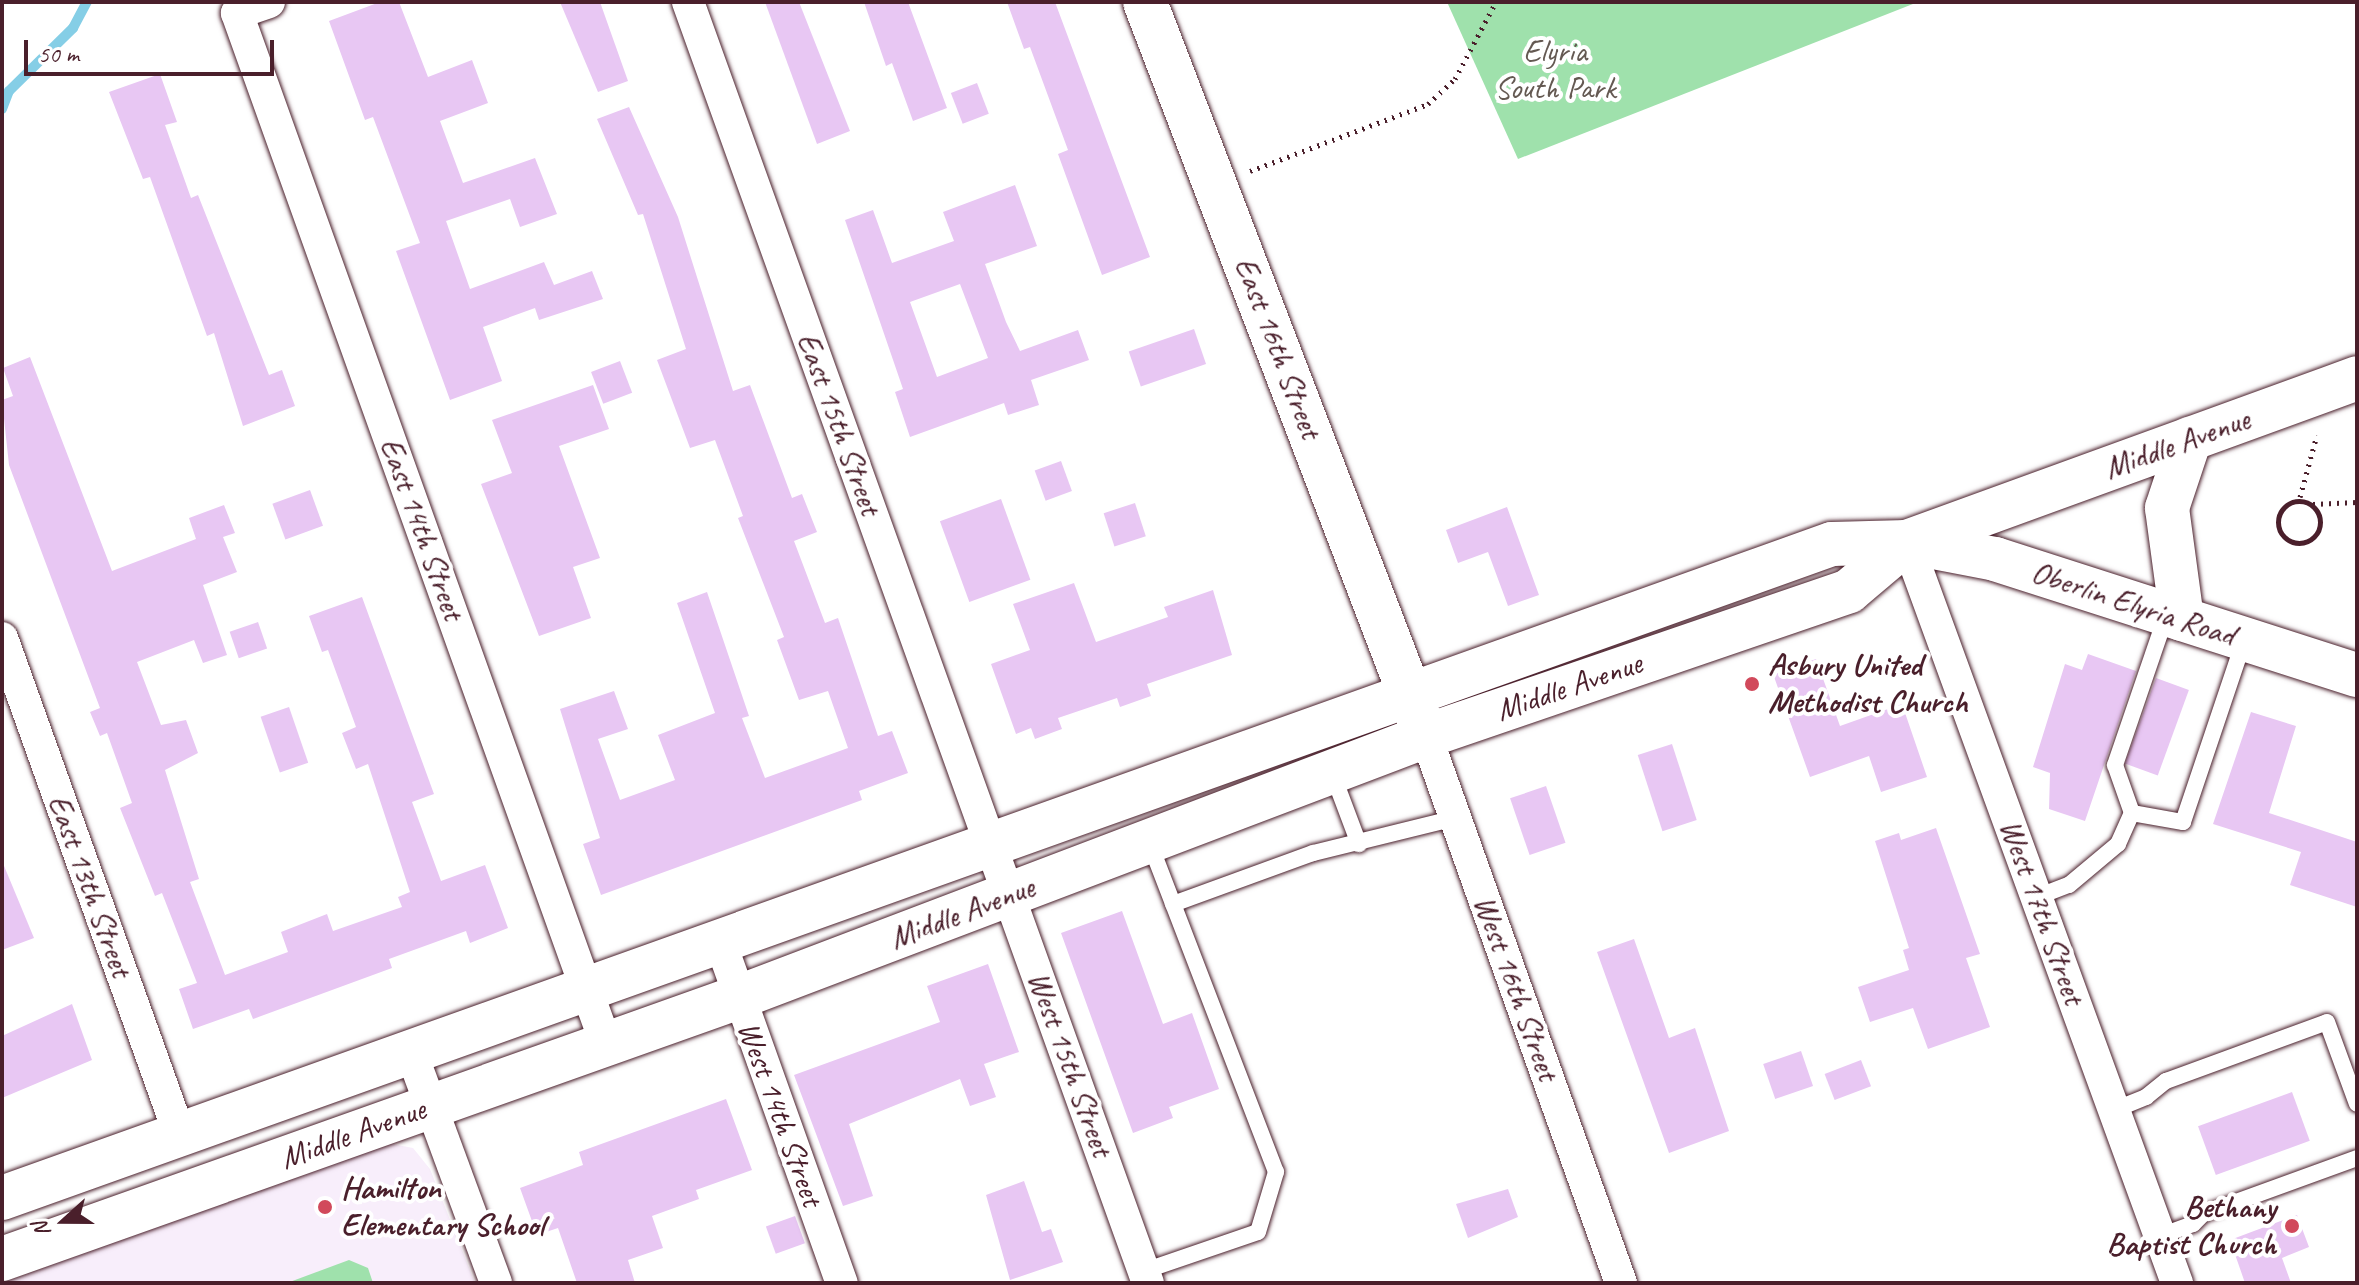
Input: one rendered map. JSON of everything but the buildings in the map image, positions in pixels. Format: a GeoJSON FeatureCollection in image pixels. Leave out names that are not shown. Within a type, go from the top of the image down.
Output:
{"type":"FeatureCollection","features":[{"type":"Feature","properties":{"kind":"main road","name":"East 16th Street"},"geometry":{"type":"LineString","coordinates":[[1145,2],[1411,694]]}},
{"type":"Feature","properties":{"kind":"main road","name":"Middle Avenue"},"geometry":{"type":"LineString","coordinates":[[2,1198],[410,1049],[588,992],[1832,544],[1907,542],[2357,378]]}},
{"type":"Feature","properties":{"kind":"main road"},"geometry":{"type":"LineString","coordinates":[[2174,617],[2167,508],[2190,439]]}},
{"type":"Feature","properties":{"kind":"main road","name":"Middle Avenue"},"geometry":{"type":"LineString","coordinates":[[2,1259],[739,997],[1426,736],[1849,591],[1907,542]]}},
{"type":"Feature","properties":{"kind":"main road","name":"Oberlin Elyria Road"},"geometry":{"type":"LineString","coordinates":[[1907,542],[1995,559],[2357,675]]}},
{"type":"Feature","properties":{"kind":"main road","name":"West 16th Street"},"geometry":{"type":"LineString","coordinates":[[1411,694],[1426,736]]}},
{"type":"Feature","properties":{"kind":"street","name":"East 14th Street"},"geometry":{"type":"LineString","coordinates":[[269,2],[237,13],[606,1044]]}},
{"type":"Feature","properties":{"kind":"street","name":"East 15th Street"},"geometry":{"type":"LineString","coordinates":[[688,2],[991,845]]}},
{"type":"Feature","properties":{"kind":"street","name":"West 17th Street"},"geometry":{"type":"LineString","coordinates":[[1907,542],[2177,1283]]}},
{"type":"Feature","properties":{"kind":"street","name":"East 13th Street"},"geometry":{"type":"LineString","coordinates":[[2,638],[179,1133]]}},
{"type":"Feature","properties":{"kind":"street","name":"West 16th Street"},"geometry":{"type":"LineString","coordinates":[[1426,736],[1621,1283]]}},
{"type":"Feature","properties":{"kind":"street","name":"West 15th Street"},"geometry":{"type":"LineString","coordinates":[[991,845],[1146,1277]]}},
{"type":"Feature","properties":{"kind":"street","name":"West 14th Street"},"geometry":{"type":"LineString","coordinates":[[721,944],[842,1283]]}},
{"type":"Feature","properties":{"kind":"street"},"geometry":{"type":"LineString","coordinates":[[410,1049],[496,1283]]}},
{"type":"Feature","properties":{"kind":"lane"},"geometry":{"type":"LineString","coordinates":[[2037,897],[2069,885],[2118,844],[2132,813],[2115,765],[2174,617]]}},
{"type":"Feature","properties":{"kind":"lane"},"geometry":{"type":"LineString","coordinates":[[2132,813],[2183,822],[2245,639]]}},
{"type":"Feature","properties":{"kind":"lane"},"geometry":{"type":"LineString","coordinates":[[1332,772],[1359,844]]}},
{"type":"Feature","properties":{"kind":"lane"},"geometry":{"type":"LineString","coordinates":[[1173,904],[1313,853],[1455,818]]}},
{"type":"Feature","properties":{"kind":"lane"},"geometry":{"type":"LineString","coordinates":[[1146,1277],[1258,1232],[1276,1172],[1150,842]]}},
{"type":"Feature","properties":{"kind":"lane"},"geometry":{"type":"LineString","coordinates":[[2114,1110],[2146,1097],[2166,1081],[2327,1022],[2357,1104]]}},
{"type":"Feature","properties":{"kind":"lane"},"geometry":{"type":"LineString","coordinates":[[2160,1236],[2193,1224],[2203,1214],[2357,1158]]}},
{"type":"Feature","properties":{"kind":"path"},"geometry":{"type":"LineString","coordinates":[[1250,171],[1428,104],[1455,79],[1496,2]]}},
{"type":"Feature","properties":{"kind":"path"},"geometry":{"type":"LineString","coordinates":[[2313,504],[2317,531],[2307,545],[2298,546],[2284,537],[2280,520],[2284,506],[2300,497],[2317,435]]}},
{"type":"Feature","properties":{"kind":"path"},"geometry":{"type":"LineString","coordinates":[[2300,497],[2313,504],[2357,502]]}},
{"type":"Feature","properties":{"kind":"shaded area","name":"Hamilton Elementary School"},"geometry":{"type":"Polygon","coordinates":[[[387,1143],[413,1148],[430,1169],[475,1283],[2,1283],[387,1143]]]}},
{"type":"Feature","properties":{"kind":"green space","name":"Elyria South Park"},"geometry":{"type":"Polygon","coordinates":[[[1447,2],[1918,2],[1518,159],[1447,2]]]}},
{"type":"Feature","properties":{"kind":"green space"},"geometry":{"type":"Polygon","coordinates":[[[349,1260],[368,1268],[373,1283],[287,1283],[349,1260]]]}},
{"type":"Feature","properties":{"kind":"waterway"},"geometry":{"type":"LineString","coordinates":[[2,109],[9,91],[73,28],[87,2]]}},
{"type":"Feature","properties":{"kind":"place","name":"Asbury United Methodist Church"},"geometry":{"type":"Point","coordinates":[1752,684]}},
{"type":"Feature","properties":{"kind":"place","name":"Hamilton Elementary School"},"geometry":{"type":"Point","coordinates":[325,1207]}},
{"type":"Feature","properties":{"kind":"place","name":"Bethany Baptist Church"},"geometry":{"type":"Point","coordinates":[2292,1226]}}]}
